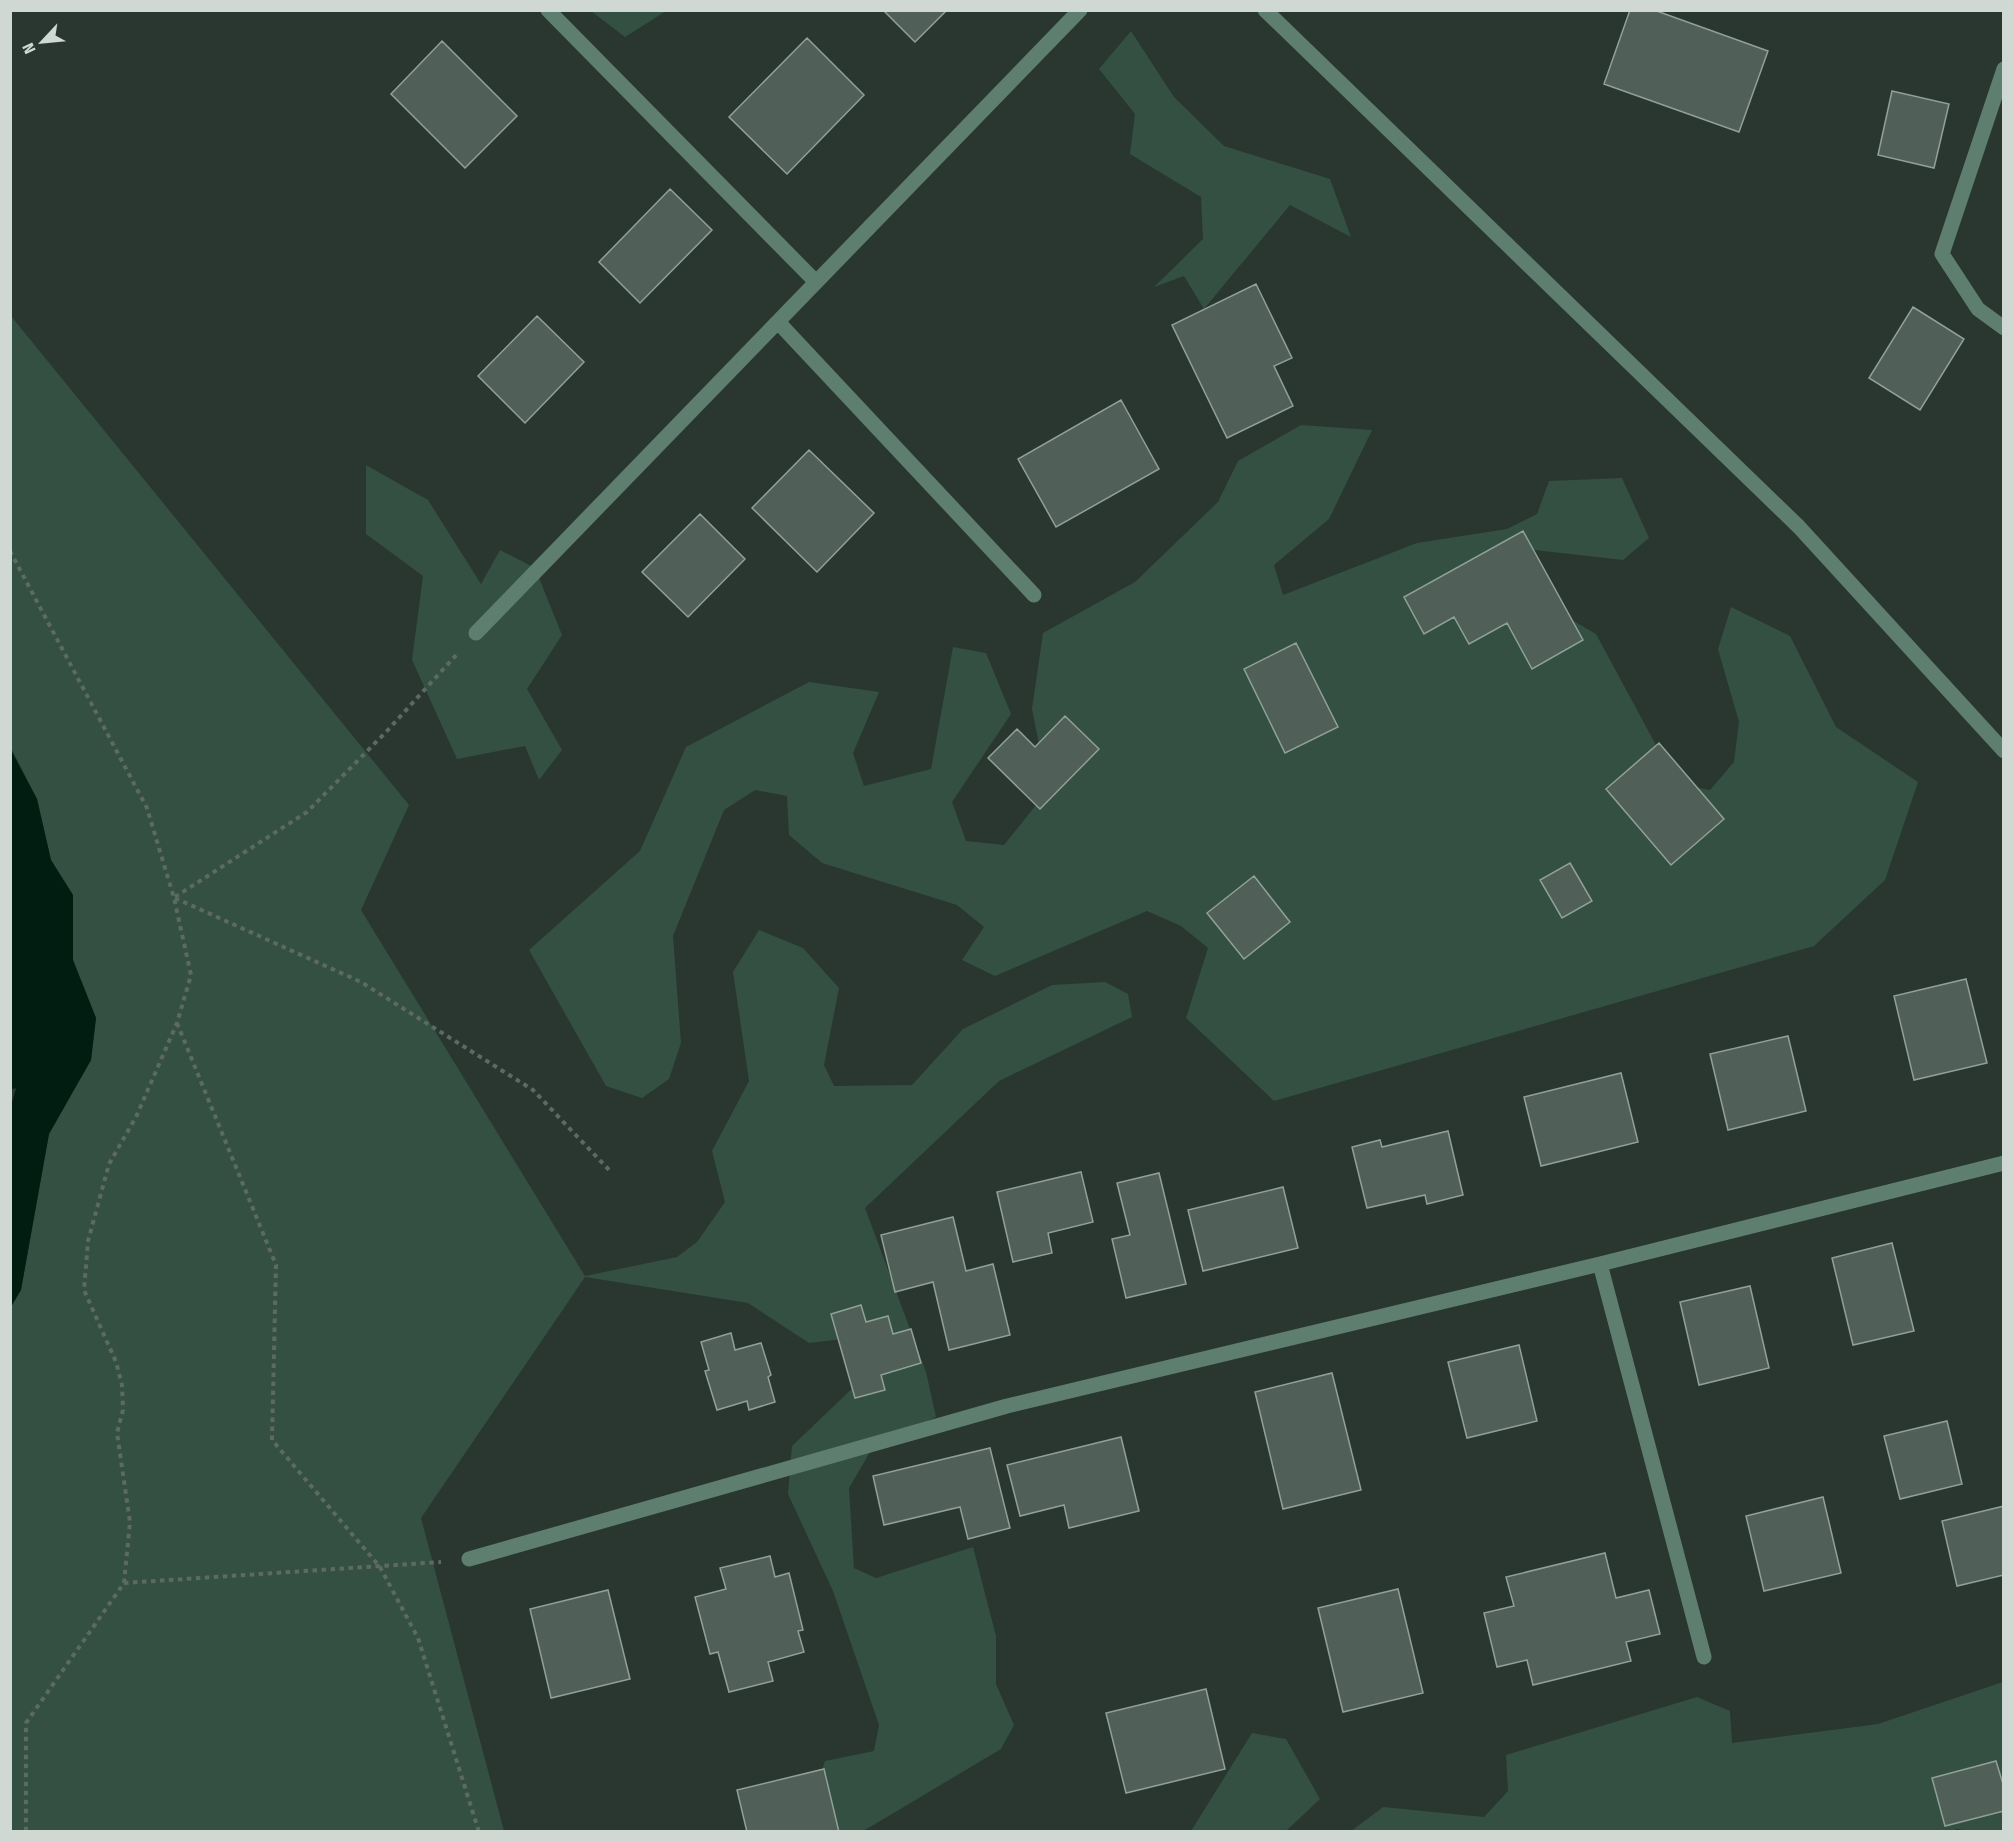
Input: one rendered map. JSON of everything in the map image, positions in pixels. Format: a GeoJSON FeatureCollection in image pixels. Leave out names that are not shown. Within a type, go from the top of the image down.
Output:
{"type":"FeatureCollection","features":[{"type":"Feature","properties":{"kind":"street"},"geometry":{"type":"LineString","coordinates":[[548,10],[816,282]]}},
{"type":"Feature","properties":{"kind":"street"},"geometry":{"type":"LineString","coordinates":[[476,633],[1080,10]]}},
{"type":"Feature","properties":{"kind":"street"},"geometry":{"type":"LineString","coordinates":[[1265,10],[1799,527],[2004,750]]}},
{"type":"Feature","properties":{"kind":"street"},"geometry":{"type":"LineString","coordinates":[[2004,69],[1942,254],[1977,309],[2004,328]]}},
{"type":"Feature","properties":{"kind":"street"},"geometry":{"type":"LineString","coordinates":[[778,322],[1034,595]]}},
{"type":"Feature","properties":{"kind":"street"},"geometry":{"type":"LineString","coordinates":[[469,1559],[1007,1406],[1600,1264],[2004,1163]]}},
{"type":"Feature","properties":{"kind":"street"},"geometry":{"type":"LineString","coordinates":[[1600,1264],[1704,1657]]}},
{"type":"Feature","properties":{"kind":"path"},"geometry":{"type":"LineString","coordinates":[[10,551],[147,808],[174,898],[191,975],[177,1023],[136,1117],[109,1164],[88,1241],[84,1290],[116,1362],[122,1385],[123,1410],[117,1433],[130,1522],[124,1582],[26,1723],[26,1832]]}},
{"type":"Feature","properties":{"kind":"path"},"geometry":{"type":"LineString","coordinates":[[174,898],[307,812],[387,731],[476,633]]}},
{"type":"Feature","properties":{"kind":"path"},"geometry":{"type":"LineString","coordinates":[[174,898],[361,982],[513,1077],[533,1090],[611,1172]]}},
{"type":"Feature","properties":{"kind":"path"},"geometry":{"type":"LineString","coordinates":[[177,1023],[276,1265],[272,1440],[380,1567],[418,1638],[479,1832]]}},
{"type":"Feature","properties":{"kind":"path"},"geometry":{"type":"LineString","coordinates":[[124,1582],[380,1567],[469,1559]]}},
{"type":"Feature","properties":{"kind":"shaded area"},"geometry":{"type":"Polygon","coordinates":[[[591,11],[666,11],[625,37],[591,11]]]}},
{"type":"Feature","properties":{"kind":"shaded area"},"geometry":{"type":"Polygon","coordinates":[[[1131,31],[1174,97],[1224,146],[1330,179],[1351,237],[1290,205],[1204,309],[1184,276],[1154,287],[1203,239],[1201,197],[1130,154],[1135,114],[1099,69],[1131,31]]]}},
{"type":"Feature","properties":{"kind":"shaded area"},"geometry":{"type":"Polygon","coordinates":[[[11,316],[409,805],[361,910],[585,1276],[677,1257],[697,1242],[725,1202],[712,1151],[749,1081],[733,972],[759,930],[803,948],[839,988],[824,1065],[834,1086],[912,1085],[963,1029],[1052,985],[1105,982],[1128,994],[1132,1017],[999,1081],[865,1208],[926,1372],[936,1417],[873,1447],[849,1488],[854,1568],[876,1578],[973,1547],[996,1636],[996,1684],[1014,1725],[1001,1749],[865,1830],[839,1830],[817,1786],[825,1761],[874,1751],[879,1725],[833,1591],[788,1494],[792,1446],[862,1379],[884,1334],[809,1343],[748,1303],[585,1277],[421,1518],[504,1831],[11,1831],[10,1307],[21,1290],[49,1134],[91,1060],[96,1018],[73,960],[73,895],[51,860],[37,799],[11,748],[11,316]]]}},
{"type":"Feature","properties":{"kind":"shaded area"},"geometry":{"type":"Polygon","coordinates":[[[1301,425],[1372,430],[1329,519],[1274,565],[1283,595],[1417,543],[1507,529],[1537,514],[1549,481],[1622,478],[1649,538],[1623,560],[1517,548],[1532,597],[1596,634],[1677,784],[1710,790],[1734,762],[1739,722],[1718,649],[1731,607],[1790,636],[1836,727],[1918,782],[1885,880],[1814,946],[1274,1101],[1186,1018],[1208,948],[1181,926],[1147,911],[995,976],[962,960],[984,927],[957,905],[822,863],[789,835],[787,796],[755,790],[724,810],[673,936],[681,1043],[669,1079],[642,1098],[606,1086],[529,950],[640,851],[686,747],[809,682],[879,692],[853,753],[864,786],[931,769],[953,647],[986,653],[1011,714],[952,802],[966,841],[1004,845],[1048,790],[1032,709],[1043,633],[1135,582],[1218,502],[1238,461],[1301,425]]]}},
{"type":"Feature","properties":{"kind":"shaded area"},"geometry":{"type":"Polygon","coordinates":[[[366,465],[428,500],[481,584],[500,550],[535,568],[562,635],[527,689],[562,750],[539,780],[525,746],[457,759],[412,660],[423,576],[366,534],[366,465]]]}},
{"type":"Feature","properties":{"kind":"shaded area"},"geometry":{"type":"Polygon","coordinates":[[[10,748],[37,799],[51,860],[73,895],[73,960],[96,1018],[91,1060],[49,1134],[21,1290],[11,1307],[10,1109],[21,1072],[21,993],[14,930],[10,921],[10,748]]]}},
{"type":"Feature","properties":{"kind":"shaded area"},"geometry":{"type":"Polygon","coordinates":[[[2003,1682],[2003,1831],[1956,1829],[1953,1832],[1350,1832],[1383,1807],[1484,1817],[1508,1791],[1506,1755],[1697,1697],[1730,1711],[1732,1743],[1878,1724],[2003,1682]]]}},
{"type":"Feature","properties":{"kind":"shaded area"},"geometry":{"type":"Polygon","coordinates":[[[1252,1733],[1286,1739],[1320,1799],[1286,1831],[1191,1831],[1252,1733]]]}},
{"type":"Feature","properties":{"kind":"building"},"geometry":{"type":"Polygon","coordinates":[[[883,10],[947,10],[915,42],[883,10]]]}},
{"type":"Feature","properties":{"kind":"building"},"geometry":{"type":"Polygon","coordinates":[[[1630,10],[1654,10],[1768,51],[1739,132],[1604,84],[1630,10]]]}},
{"type":"Feature","properties":{"kind":"building"},"geometry":{"type":"Polygon","coordinates":[[[807,38],[864,95],[787,174],[729,117],[807,38]]]}},
{"type":"Feature","properties":{"kind":"building"},"geometry":{"type":"Polygon","coordinates":[[[442,41],[517,116],[465,168],[391,94],[442,41]]]}},
{"type":"Feature","properties":{"kind":"building"},"geometry":{"type":"Polygon","coordinates":[[[1892,91],[1949,104],[1934,168],[1878,155],[1892,91]]]}},
{"type":"Feature","properties":{"kind":"building"},"geometry":{"type":"Polygon","coordinates":[[[670,189],[712,230],[640,303],[599,262],[670,189]]]}},
{"type":"Feature","properties":{"kind":"building"},"geometry":{"type":"Polygon","coordinates":[[[1256,284],[1292,358],[1274,366],[1293,406],[1227,438],[1172,325],[1256,284]]]}},
{"type":"Feature","properties":{"kind":"building"},"geometry":{"type":"Polygon","coordinates":[[[1913,307],[1964,339],[1920,410],[1869,378],[1913,307]]]}},
{"type":"Feature","properties":{"kind":"building"},"geometry":{"type":"Polygon","coordinates":[[[537,316],[584,362],[525,423],[478,376],[537,316]]]}},
{"type":"Feature","properties":{"kind":"building"},"geometry":{"type":"Polygon","coordinates":[[[1121,400],[1159,469],[1056,527],[1018,459],[1121,400]]]}},
{"type":"Feature","properties":{"kind":"building"},"geometry":{"type":"Polygon","coordinates":[[[809,450],[874,513],[817,572],[752,508],[809,450]]]}},
{"type":"Feature","properties":{"kind":"building"},"geometry":{"type":"Polygon","coordinates":[[[700,514],[745,559],[688,617],[642,572],[700,514]]]}},
{"type":"Feature","properties":{"kind":"building"},"geometry":{"type":"Polygon","coordinates":[[[1523,531],[1583,640],[1532,669],[1507,623],[1469,644],[1454,617],[1424,634],[1404,597],[1523,531]]]}},
{"type":"Feature","properties":{"kind":"building"},"geometry":{"type":"Polygon","coordinates":[[[1296,643],[1338,727],[1285,753],[1244,669],[1296,643]]]}},
{"type":"Feature","properties":{"kind":"building"},"geometry":{"type":"Polygon","coordinates":[[[1065,716],[1099,749],[1040,809],[988,758],[1017,729],[1035,747],[1065,716]]]}},
{"type":"Feature","properties":{"kind":"building"},"geometry":{"type":"Polygon","coordinates":[[[1659,743],[1724,819],[1671,865],[1606,789],[1659,743]]]}},
{"type":"Feature","properties":{"kind":"building"},"geometry":{"type":"Polygon","coordinates":[[[1570,863],[1592,901],[1562,918],[1540,880],[1570,863]]]}},
{"type":"Feature","properties":{"kind":"building"},"geometry":{"type":"Polygon","coordinates":[[[1254,876],[1290,922],[1244,959],[1207,913],[1254,876]]]}},
{"type":"Feature","properties":{"kind":"building"},"geometry":{"type":"Polygon","coordinates":[[[1966,979],[1987,1063],[1914,1080],[1894,996],[1966,979]]]}},
{"type":"Feature","properties":{"kind":"building"},"geometry":{"type":"Polygon","coordinates":[[[1788,1036],[1806,1111],[1728,1130],[1710,1054],[1788,1036]]]}},
{"type":"Feature","properties":{"kind":"building"},"geometry":{"type":"Polygon","coordinates":[[[1621,1073],[1638,1142],[1541,1166],[1524,1097],[1621,1073]]]}},
{"type":"Feature","properties":{"kind":"building"},"geometry":{"type":"Polygon","coordinates":[[[1448,1131],[1463,1195],[1427,1204],[1425,1195],[1367,1208],[1352,1147],[1380,1140],[1382,1147],[1448,1131]]]}},
{"type":"Feature","properties":{"kind":"building"},"geometry":{"type":"Polygon","coordinates":[[[1081,1172],[1093,1222],[1048,1233],[1052,1253],[1013,1262],[997,1192],[1081,1172]]]}},
{"type":"Feature","properties":{"kind":"building"},"geometry":{"type":"Polygon","coordinates":[[[1159,1173],[1186,1284],[1126,1298],[1112,1239],[1130,1235],[1117,1183],[1159,1173]]]}},
{"type":"Feature","properties":{"kind":"building"},"geometry":{"type":"Polygon","coordinates":[[[1283,1187],[1298,1248],[1203,1271],[1188,1210],[1283,1187]]]}},
{"type":"Feature","properties":{"kind":"building"},"geometry":{"type":"Polygon","coordinates":[[[953,1217],[966,1271],[993,1264],[1010,1335],[949,1350],[933,1282],[895,1292],[881,1235],[953,1217]]]}},
{"type":"Feature","properties":{"kind":"building"},"geometry":{"type":"Polygon","coordinates":[[[1892,1243],[1914,1331],[1853,1345],[1832,1258],[1892,1243]]]}},
{"type":"Feature","properties":{"kind":"building"},"geometry":{"type":"Polygon","coordinates":[[[1750,1286],[1769,1368],[1699,1385],[1680,1302],[1750,1286]]]}},
{"type":"Feature","properties":{"kind":"building"},"geometry":{"type":"Polygon","coordinates":[[[861,1305],[866,1322],[888,1316],[893,1334],[911,1329],[921,1363],[881,1375],[885,1390],[855,1398],[831,1314],[861,1305]]]}},
{"type":"Feature","properties":{"kind":"building"},"geometry":{"type":"Polygon","coordinates":[[[731,1333],[735,1350],[761,1343],[771,1375],[768,1377],[775,1402],[749,1410],[747,1401],[717,1410],[705,1371],[709,1370],[701,1342],[731,1333]]]}},
{"type":"Feature","properties":{"kind":"building"},"geometry":{"type":"Polygon","coordinates":[[[1519,1345],[1537,1421],[1467,1438],[1448,1362],[1519,1345]]]}},
{"type":"Feature","properties":{"kind":"building"},"geometry":{"type":"Polygon","coordinates":[[[1332,1373],[1361,1490],[1283,1509],[1255,1392],[1332,1373]]]}},
{"type":"Feature","properties":{"kind":"building"},"geometry":{"type":"Polygon","coordinates":[[[1947,1421],[1962,1484],[1900,1499],[1884,1436],[1947,1421]]]}},
{"type":"Feature","properties":{"kind":"building"},"geometry":{"type":"Polygon","coordinates":[[[1121,1437],[1139,1511],[1069,1528],[1064,1505],[1020,1516],[1007,1465],[1121,1437]]]}},
{"type":"Feature","properties":{"kind":"building"},"geometry":{"type":"Polygon","coordinates":[[[990,1448],[1010,1528],[968,1539],[960,1507],[884,1525],[873,1476],[990,1448]]]}},
{"type":"Feature","properties":{"kind":"building"},"geometry":{"type":"Polygon","coordinates":[[[1823,1497],[1841,1573],[1764,1591],[1746,1516],[1823,1497]]]}},
{"type":"Feature","properties":{"kind":"building"},"geometry":{"type":"Polygon","coordinates":[[[2004,1506],[2004,1575],[1957,1586],[1942,1521],[2004,1506]]]}},
{"type":"Feature","properties":{"kind":"building"},"geometry":{"type":"Polygon","coordinates":[[[1605,1553],[1616,1598],[1649,1590],[1660,1634],[1626,1642],[1631,1661],[1533,1685],[1527,1660],[1497,1667],[1484,1613],[1514,1606],[1506,1577],[1605,1553]]]}},
{"type":"Feature","properties":{"kind":"building"},"geometry":{"type":"Polygon","coordinates":[[[770,1556],[775,1577],[789,1573],[803,1630],[798,1631],[804,1652],[768,1662],[773,1681],[729,1692],[718,1652],[710,1654],[695,1597],[726,1589],[720,1568],[770,1556]]]}},
{"type":"Feature","properties":{"kind":"building"},"geometry":{"type":"Polygon","coordinates":[[[1398,1589],[1423,1693],[1343,1712],[1318,1608],[1398,1589]]]}},
{"type":"Feature","properties":{"kind":"building"},"geometry":{"type":"Polygon","coordinates":[[[608,1590],[630,1679],[551,1698],[530,1609],[608,1590]]]}},
{"type":"Feature","properties":{"kind":"building"},"geometry":{"type":"Polygon","coordinates":[[[1206,1689],[1225,1769],[1126,1793],[1106,1713],[1206,1689]]]}},
{"type":"Feature","properties":{"kind":"building"},"geometry":{"type":"Polygon","coordinates":[[[1996,1761],[2004,1787],[2004,1811],[1945,1826],[1932,1778],[1996,1761]]]}},
{"type":"Feature","properties":{"kind":"building"},"geometry":{"type":"Polygon","coordinates":[[[824,1769],[839,1832],[747,1832],[737,1790],[824,1769]]]}},
{"type":"Feature","properties":{"kind":"waterway"},"geometry":{"type":"LineString","coordinates":[[10,943],[28,1026],[10,1053]]}}]}
